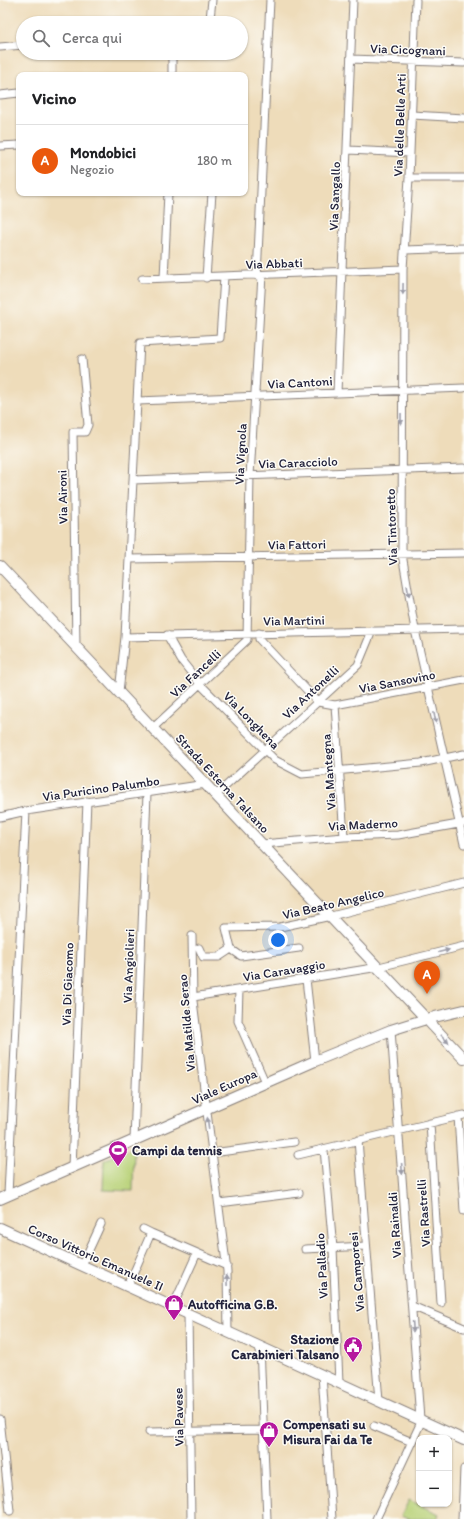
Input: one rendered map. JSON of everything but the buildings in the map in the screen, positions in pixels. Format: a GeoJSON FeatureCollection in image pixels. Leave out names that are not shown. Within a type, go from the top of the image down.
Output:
{"type":"FeatureCollection","features":[{"type":"Feature","properties":{"kind":"street"},"geometry":{"type":"LineString","coordinates":[[210,16],[212,0]]}},
{"type":"Feature","properties":{"kind":"street","name":"Via Vignola"},"geometry":{"type":"LineString","coordinates":[[248,633],[250,476],[260,275],[270,0]]}},
{"type":"Feature","properties":{"kind":"street","name":"Via Sangallo"},"geometry":{"type":"LineString","coordinates":[[337,393],[353,0]]}},
{"type":"Feature","properties":{"kind":"street","name":"Via delle Belle Arti"},"geometry":{"type":"LineString","coordinates":[[405,250],[416,0]]}},
{"type":"Feature","properties":{"kind":"street"},"geometry":{"type":"LineString","coordinates":[[0,47],[16,46]]}},
{"type":"Feature","properties":{"kind":"street","name":"Via Cicognani"},"geometry":{"type":"LineString","coordinates":[[351,59],[464,63]]}},
{"type":"Feature","properties":{"kind":"street"},"geometry":{"type":"LineString","coordinates":[[172,60],[172,72]]}},
{"type":"Feature","properties":{"kind":"street"},"geometry":{"type":"LineString","coordinates":[[0,95],[16,93]]}},
{"type":"Feature","properties":{"kind":"street"},"geometry":{"type":"LineString","coordinates":[[412,115],[464,118]]}},
{"type":"Feature","properties":{"kind":"street"},"geometry":{"type":"LineString","coordinates":[[0,146],[16,145]]}},
{"type":"Feature","properties":{"kind":"street"},"geometry":{"type":"LineString","coordinates":[[348,150],[410,153]]}},
{"type":"Feature","properties":{"kind":"street"},"geometry":{"type":"LineString","coordinates":[[409,178],[464,178]]}},
{"type":"Feature","properties":{"kind":"street"},"geometry":{"type":"LineString","coordinates":[[164,278],[168,196]]}},
{"type":"Feature","properties":{"kind":"street"},"geometry":{"type":"LineString","coordinates":[[206,278],[212,196]]}},
{"type":"Feature","properties":{"kind":"street"},"geometry":{"type":"LineString","coordinates":[[405,250],[464,248]]}},
{"type":"Feature","properties":{"kind":"street","name":"Via Tintoretto"},"geometry":{"type":"LineString","coordinates":[[405,250],[403,269],[401,470],[402,554],[415,630],[443,758],[462,823],[464,844]]}},
{"type":"Feature","properties":{"kind":"street","name":"Via Abbati"},"geometry":{"type":"LineString","coordinates":[[142,279],[206,278],[403,269]]}},
{"type":"Feature","properties":{"kind":"street"},"geometry":{"type":"LineString","coordinates":[[119,692],[125,637],[130,559],[140,343],[220,338],[224,277]]}},
{"type":"Feature","properties":{"kind":"street","name":"Via Aironi"},"geometry":{"type":"LineString","coordinates":[[76,647],[73,432],[85,432],[88,425],[82,359]]}},
{"type":"Feature","properties":{"kind":"street","name":"Via Cantoni"},"geometry":{"type":"LineString","coordinates":[[138,401],[464,388]]}},
{"type":"Feature","properties":{"kind":"street","name":"Via Caracciolo"},"geometry":{"type":"LineString","coordinates":[[133,480],[464,468]]}},
{"type":"Feature","properties":{"kind":"street","name":"Via Fattori"},"geometry":{"type":"LineString","coordinates":[[130,559],[464,553]]}},
{"type":"Feature","properties":{"kind":"street","name":"Strada Esterna Talsano"},"geometry":{"type":"LineString","coordinates":[[0,566],[464,1058]]}},
{"type":"Feature","properties":{"kind":"street","name":"Via Martini"},"geometry":{"type":"LineString","coordinates":[[125,637],[464,629]]}},
{"type":"Feature","properties":{"kind":"street","name":"Via Antonelli"},"geometry":{"type":"LineString","coordinates":[[216,795],[358,665],[372,631]]}},
{"type":"Feature","properties":{"kind":"street","name":"Via Fancelli"},"geometry":{"type":"LineString","coordinates":[[153,728],[247,640],[248,633]]}},
{"type":"Feature","properties":{"kind":"street"},"geometry":{"type":"LineString","coordinates":[[259,633],[259,639],[318,702],[335,705]]}},
{"type":"Feature","properties":{"kind":"street","name":"Via Longhena"},"geometry":{"type":"LineString","coordinates":[[167,635],[181,660],[200,684],[275,760],[302,774],[421,763],[464,754]]}},
{"type":"Feature","properties":{"kind":"street","name":"Via Sansovino"},"geometry":{"type":"LineString","coordinates":[[335,705],[464,680]]}},
{"type":"Feature","properties":{"kind":"street","name":"Via Mantegna"},"geometry":{"type":"LineString","coordinates":[[335,705],[344,837]]}},
{"type":"Feature","properties":{"kind":"street","name":"Via Puricino Palumbo"},"geometry":{"type":"LineString","coordinates":[[0,817],[26,811],[206,784]]}},
{"type":"Feature","properties":{"kind":"street","name":"Via Angiolieri"},"geometry":{"type":"LineString","coordinates":[[134,1140],[147,793]]}},
{"type":"Feature","properties":{"kind":"street","name":"Via Di Giacomo"},"geometry":{"type":"LineString","coordinates":[[72,1166],[87,802]]}},
{"type":"Feature","properties":{"kind":"street"},"geometry":{"type":"LineString","coordinates":[[4,1197],[26,811]]}},
{"type":"Feature","properties":{"kind":"street","name":"Via Maderno"},"geometry":{"type":"LineString","coordinates":[[262,844],[344,837],[398,835],[462,823]]}},
{"type":"Feature","properties":{"kind":"street","name":"Via Beato Angelico"},"geometry":{"type":"LineString","coordinates":[[231,949],[226,928],[280,927],[464,884]]}},
{"type":"Feature","properties":{"kind":"street","name":"Via Matilde Serao"},"geometry":{"type":"LineString","coordinates":[[192,936],[193,997],[227,1266],[228,1333]]}},
{"type":"Feature","properties":{"kind":"street","name":"Via Caravaggio"},"geometry":{"type":"LineString","coordinates":[[193,997],[379,968],[464,946]]}},
{"type":"Feature","properties":{"kind":"street"},"geometry":{"type":"LineString","coordinates":[[199,948],[203,958],[219,957],[231,949],[241,956],[299,948]]}},
{"type":"Feature","properties":{"kind":"street"},"geometry":{"type":"LineString","coordinates":[[306,979],[315,1061]]}},
{"type":"Feature","properties":{"kind":"street"},"geometry":{"type":"LineString","coordinates":[[239,990],[238,1021],[265,1082]]}},
{"type":"Feature","properties":{"kind":"street","name":"Viale Europa"},"geometry":{"type":"LineString","coordinates":[[4,1197],[265,1082],[391,1030],[426,1019],[464,1010]]}},
{"type":"Feature","properties":{"kind":"street","name":"Via Rainaldi"},"geometry":{"type":"LineString","coordinates":[[391,1030],[421,1420]]}},
{"type":"Feature","properties":{"kind":"street"},"geometry":{"type":"LineString","coordinates":[[298,1155],[461,1115],[464,1211]]}},
{"type":"Feature","properties":{"kind":"street","name":"Via Rastrelli"},"geometry":{"type":"LineString","coordinates":[[430,1123],[441,1303]]}},
{"type":"Feature","properties":{"kind":"street","name":"Via Camporesi"},"geometry":{"type":"LineString","coordinates":[[358,1140],[379,1401]]}},
{"type":"Feature","properties":{"kind":"street"},"geometry":{"type":"LineString","coordinates":[[212,1153],[294,1142]]}},
{"type":"Feature","properties":{"kind":"street","name":"Via Palladio"},"geometry":{"type":"LineString","coordinates":[[324,1149],[333,1248],[339,1382]]}},
{"type":"Feature","properties":{"kind":"street"},"geometry":{"type":"LineString","coordinates":[[218,1203],[299,1193]]}},
{"type":"Feature","properties":{"kind":"street"},"geometry":{"type":"LineString","coordinates":[[82,1264],[101,1224]]}},
{"type":"Feature","properties":{"kind":"street","name":"Corso Vittorio Emanuele II"},"geometry":{"type":"LineString","coordinates":[[0,1228],[82,1264],[228,1333],[260,1346],[464,1440]]}},
{"type":"Feature","properties":{"kind":"street"},"geometry":{"type":"LineString","coordinates":[[143,1229],[227,1266]]}},
{"type":"Feature","properties":{"kind":"street"},"geometry":{"type":"LineString","coordinates":[[128,1286],[151,1233]]}},
{"type":"Feature","properties":{"kind":"street"},"geometry":{"type":"LineString","coordinates":[[305,1249],[366,1246]]}},
{"type":"Feature","properties":{"kind":"street"},"geometry":{"type":"LineString","coordinates":[[173,1306],[197,1253]]}},
{"type":"Feature","properties":{"kind":"street"},"geometry":{"type":"LineString","coordinates":[[412,1306],[464,1328]]}},
{"type":"Feature","properties":{"kind":"street","name":"Via Pavese"},"geometry":{"type":"LineString","coordinates":[[188,1314],[191,1519]]}},
{"type":"Feature","properties":{"kind":"street"},"geometry":{"type":"LineString","coordinates":[[260,1346],[268,1519]]}},
{"type":"Feature","properties":{"kind":"street"},"geometry":{"type":"LineString","coordinates":[[322,1375],[332,1519]]}},
{"type":"Feature","properties":{"kind":"street"},"geometry":{"type":"LineString","coordinates":[[0,1419],[10,1511]]}},
{"type":"Feature","properties":{"kind":"street"},"geometry":{"type":"LineString","coordinates":[[376,1519],[421,1420]]}},
{"type":"Feature","properties":{"kind":"street"},"geometry":{"type":"LineString","coordinates":[[374,1426],[412,1442]]}},
{"type":"Feature","properties":{"kind":"street"},"geometry":{"type":"LineString","coordinates":[[149,1432],[263,1430]]}},
{"type":"Feature","properties":{"kind":"street"},"geometry":{"type":"LineString","coordinates":[[462,1519],[464,1469]]}},
{"type":"Feature","properties":{"kind":"green space","name":"Campi da tennis"},"geometry":{"type":"Polygon","coordinates":[[[134,1147],[133,1191],[103,1190],[104,1160],[134,1147]]]}},
{"type":"Feature","properties":{"kind":"green space"},"geometry":{"type":"Polygon","coordinates":[[[409,1500],[416,1503],[416,1507],[424,1507],[439,1514],[437,1519],[408,1519],[401,1516],[409,1500]]]}},
{"type":"Feature","properties":{"kind":"place","name":"Mondobici"},"geometry":{"type":"Point","coordinates":[427,994]}},
{"type":"Feature","properties":{"kind":"place","name":"Campi da tennis"},"geometry":{"type":"Point","coordinates":[118,1167]}},
{"type":"Feature","properties":{"kind":"place","name":"Autofficina G.B."},"geometry":{"type":"Point","coordinates":[174,1321]}},
{"type":"Feature","properties":{"kind":"place","name":"Stazione Carabinieri Talsano"},"geometry":{"type":"Point","coordinates":[353,1363]}},
{"type":"Feature","properties":{"kind":"place","name":"Compensati su Misura Fai da Te"},"geometry":{"type":"Point","coordinates":[269,1448]}}]}
